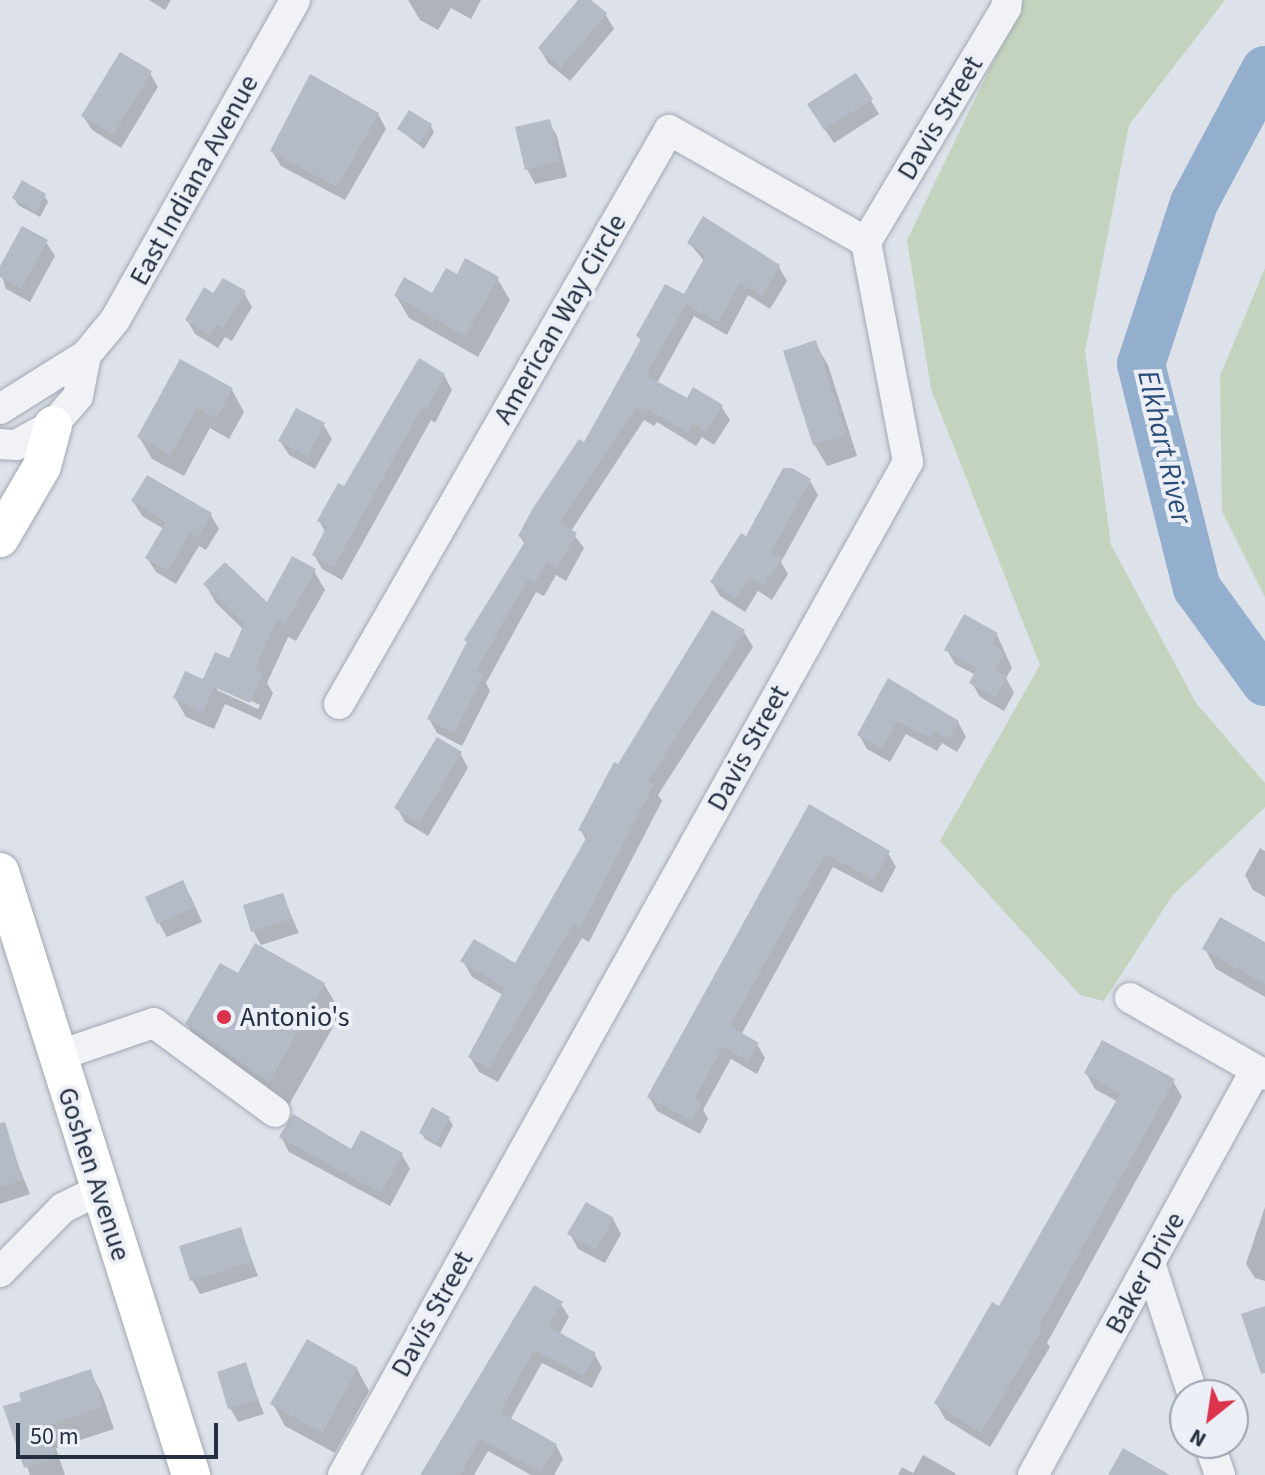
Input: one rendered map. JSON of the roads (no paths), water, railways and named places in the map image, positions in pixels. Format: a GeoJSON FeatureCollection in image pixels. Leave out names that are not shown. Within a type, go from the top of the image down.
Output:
{"type":"FeatureCollection","features":[{"type":"Feature","properties":{"kind":"main road"},"geometry":{"type":"LineString","coordinates":[[0,538],[42,466],[53,425]]}},
{"type":"Feature","properties":{"kind":"main road","name":"Goshen Avenue"},"geometry":{"type":"LineString","coordinates":[[0,872],[191,1475]]}},
{"type":"Feature","properties":{"kind":"street","name":"East Indiana Avenue"},"geometry":{"type":"LineString","coordinates":[[0,409],[86,355],[115,320],[295,0]]}},
{"type":"Feature","properties":{"kind":"street","name":"Davis Street"},"geometry":{"type":"LineString","coordinates":[[343,1475],[908,462],[866,242],[1006,8],[1007,0]]}},
{"type":"Feature","properties":{"kind":"street","name":"American Way Circle"},"geometry":{"type":"LineString","coordinates":[[339,704],[669,130],[866,242]]}},
{"type":"Feature","properties":{"kind":"street","name":"East Indiana Avenue"},"geometry":{"type":"LineString","coordinates":[[0,444],[16,445],[53,425],[78,396],[86,355]]}},
{"type":"Feature","properties":{"kind":"street"},"geometry":{"type":"LineString","coordinates":[[1130,998],[1261,1072]]}},
{"type":"Feature","properties":{"kind":"street"},"geometry":{"type":"LineString","coordinates":[[57,1056],[154,1023],[275,1112]]}},
{"type":"Feature","properties":{"kind":"street","name":"Baker Drive"},"geometry":{"type":"LineString","coordinates":[[1033,1475],[1150,1263],[1261,1072]]}},
{"type":"Feature","properties":{"kind":"street"},"geometry":{"type":"LineString","coordinates":[[0,1272],[63,1208],[99,1190]]}},
{"type":"Feature","properties":{"kind":"street"},"geometry":{"type":"LineString","coordinates":[[1150,1263],[1188,1379]]}},
{"type":"Feature","properties":{"kind":"waterway","name":"Elkhart River"},"geometry":{"type":"LineString","coordinates":[[1265,70],[1194,203],[1141,364],[1197,588],[1265,682]]}},
{"type":"Feature","properties":{"kind":"place","name":"Antonio's"},"geometry":{"type":"Point","coordinates":[224,1017]}}]}
